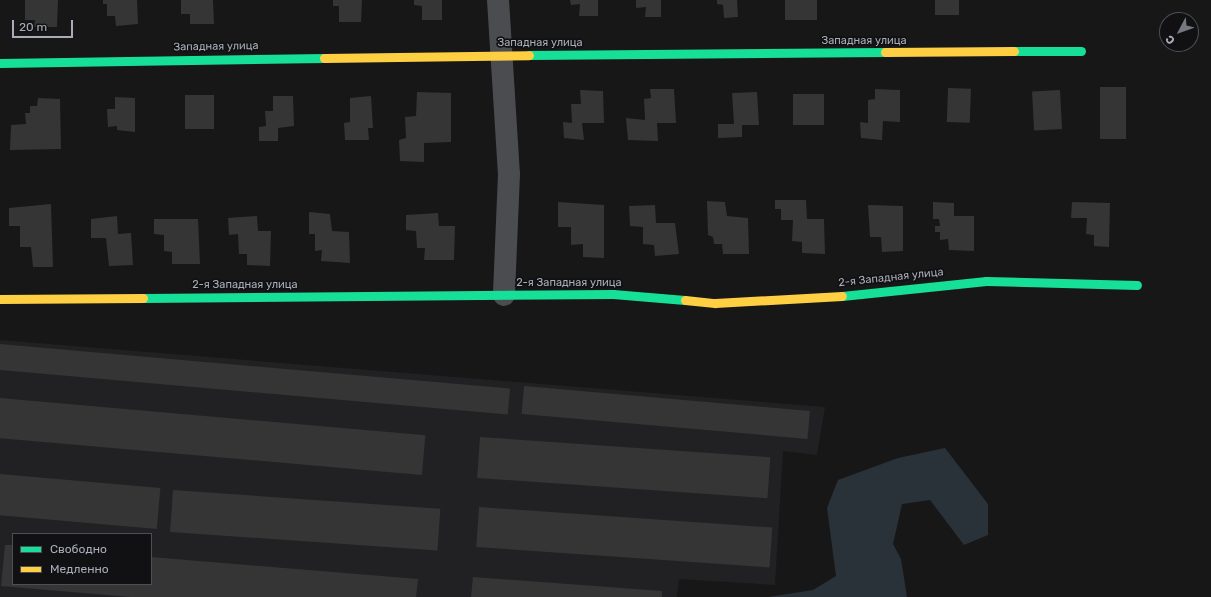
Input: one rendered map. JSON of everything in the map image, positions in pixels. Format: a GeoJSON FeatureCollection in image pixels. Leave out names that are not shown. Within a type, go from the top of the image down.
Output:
{"type":"FeatureCollection","features":[{"type":"Feature","properties":{"kind":"street"},"geometry":{"type":"LineString","coordinates":[[498,0],[500,55],[509,174],[504,295]]}},
{"type":"Feature","properties":{"kind":"street","name":"Западная улица"},"geometry":{"type":"LineString","coordinates":[[0,63],[500,55],[1081,51]]}},
{"type":"Feature","properties":{"kind":"street","name":"2-я Западная улица"},"geometry":{"type":"LineString","coordinates":[[0,299],[613,294],[714,303],[809,299],[986,281],[1137,285]]}},
{"type":"Feature","properties":{"kind":"shaded area"},"geometry":{"type":"Polygon","coordinates":[[[0,340],[825,407],[817,455],[783,451],[775,585],[679,579],[677,597],[0,597],[0,340]]]}},
{"type":"Feature","properties":{"kind":"shaded area"},"geometry":{"type":"Polygon","coordinates":[[[945,448],[988,504],[988,535],[964,545],[930,500],[902,504],[893,544],[901,559],[907,597],[768,597],[813,590],[836,576],[827,508],[838,480],[898,458],[945,448]]]}},
{"type":"Feature","properties":{"kind":"building"},"geometry":{"type":"Polygon","coordinates":[[[25,0],[58,0],[57,27],[34,27],[35,20],[25,20],[25,0]]]}},
{"type":"Feature","properties":{"kind":"building"},"geometry":{"type":"Polygon","coordinates":[[[103,0],[137,0],[138,24],[116,26],[115,16],[107,16],[107,4],[103,4],[103,0]]]}},
{"type":"Feature","properties":{"kind":"building"},"geometry":{"type":"Polygon","coordinates":[[[181,0],[213,0],[214,24],[190,24],[190,14],[181,14],[181,0]]]}},
{"type":"Feature","properties":{"kind":"building"},"geometry":{"type":"Polygon","coordinates":[[[333,0],[362,0],[361,22],[339,22],[339,6],[333,6],[333,0]]]}},
{"type":"Feature","properties":{"kind":"building"},"geometry":{"type":"Polygon","coordinates":[[[414,0],[442,0],[442,20],[422,20],[422,6],[414,5],[414,0]]]}},
{"type":"Feature","properties":{"kind":"building"},"geometry":{"type":"Polygon","coordinates":[[[570,0],[598,0],[598,16],[579,16],[580,4],[571,5],[570,0]]]}},
{"type":"Feature","properties":{"kind":"building"},"geometry":{"type":"Polygon","coordinates":[[[636,0],[661,0],[661,17],[645,17],[646,7],[636,8],[636,0]]]}},
{"type":"Feature","properties":{"kind":"building"},"geometry":{"type":"Polygon","coordinates":[[[717,0],[737,0],[738,17],[724,18],[723,5],[717,4],[717,0]]]}},
{"type":"Feature","properties":{"kind":"building"},"geometry":{"type":"Polygon","coordinates":[[[785,0],[817,0],[817,20],[785,20],[785,0]]]}},
{"type":"Feature","properties":{"kind":"building"},"geometry":{"type":"Polygon","coordinates":[[[935,0],[959,0],[959,15],[935,15],[935,0]]]}},
{"type":"Feature","properties":{"kind":"building"},"geometry":{"type":"Polygon","coordinates":[[[1100,87],[1126,87],[1126,139],[1100,139],[1100,87]]]}},
{"type":"Feature","properties":{"kind":"building"},"geometry":{"type":"Polygon","coordinates":[[[948,88],[971,89],[970,123],[947,122],[948,88]]]}},
{"type":"Feature","properties":{"kind":"building"},"geometry":{"type":"Polygon","coordinates":[[[650,89],[674,89],[676,123],[657,123],[658,141],[628,140],[626,118],[645,120],[644,99],[651,98],[650,89]]]}},
{"type":"Feature","properties":{"kind":"building"},"geometry":{"type":"Polygon","coordinates":[[[875,89],[900,90],[900,122],[883,121],[882,140],[861,138],[860,122],[868,123],[868,100],[875,99],[875,89]]]}},
{"type":"Feature","properties":{"kind":"building"},"geometry":{"type":"Polygon","coordinates":[[[580,90],[603,91],[604,123],[582,123],[584,140],[564,138],[563,122],[572,123],[571,104],[581,104],[580,90]]]}},
{"type":"Feature","properties":{"kind":"building"},"geometry":{"type":"Polygon","coordinates":[[[1060,90],[1062,129],[1034,130],[1032,91],[1060,90]]]}},
{"type":"Feature","properties":{"kind":"building"},"geometry":{"type":"Polygon","coordinates":[[[417,92],[451,93],[451,142],[424,143],[424,162],[400,161],[399,140],[406,138],[405,117],[416,116],[417,92]]]}},
{"type":"Feature","properties":{"kind":"building"},"geometry":{"type":"Polygon","coordinates":[[[757,92],[759,125],[742,125],[742,137],[718,138],[718,124],[734,124],[732,93],[757,92]]]}},
{"type":"Feature","properties":{"kind":"building"},"geometry":{"type":"Polygon","coordinates":[[[793,94],[824,94],[824,125],[793,125],[793,94]]]}},
{"type":"Feature","properties":{"kind":"building"},"geometry":{"type":"Polygon","coordinates":[[[185,95],[214,95],[214,129],[185,129],[185,95]]]}},
{"type":"Feature","properties":{"kind":"building"},"geometry":{"type":"Polygon","coordinates":[[[273,96],[293,96],[294,126],[278,128],[278,141],[259,141],[259,127],[266,126],[265,111],[273,111],[273,96]]]}},
{"type":"Feature","properties":{"kind":"building"},"geometry":{"type":"Polygon","coordinates":[[[371,96],[373,128],[368,128],[369,140],[345,140],[344,123],[350,122],[350,98],[371,96]]]}},
{"type":"Feature","properties":{"kind":"building"},"geometry":{"type":"Polygon","coordinates":[[[115,97],[135,98],[135,132],[117,130],[117,126],[108,127],[107,109],[115,109],[115,97]]]}},
{"type":"Feature","properties":{"kind":"building"},"geometry":{"type":"Polygon","coordinates":[[[38,98],[60,99],[61,149],[10,150],[11,125],[26,124],[25,113],[30,113],[30,106],[37,106],[38,98]]]}},
{"type":"Feature","properties":{"kind":"building"},"geometry":{"type":"Polygon","coordinates":[[[775,200],[806,200],[807,219],[824,219],[825,254],[802,253],[802,242],[792,241],[793,220],[781,220],[781,209],[775,209],[775,200]]]}},
{"type":"Feature","properties":{"kind":"building"},"geometry":{"type":"Polygon","coordinates":[[[707,201],[725,202],[727,216],[748,218],[749,254],[723,254],[722,244],[714,244],[713,237],[708,235],[707,201]]]}},
{"type":"Feature","properties":{"kind":"building"},"geometry":{"type":"Polygon","coordinates":[[[558,202],[604,205],[604,258],[583,257],[583,244],[571,245],[571,227],[558,227],[558,202]]]}},
{"type":"Feature","properties":{"kind":"building"},"geometry":{"type":"Polygon","coordinates":[[[933,202],[954,203],[954,216],[974,216],[974,251],[949,250],[948,239],[940,240],[940,232],[935,232],[935,226],[940,226],[939,219],[933,219],[933,202]]]}},
{"type":"Feature","properties":{"kind":"building"},"geometry":{"type":"Polygon","coordinates":[[[1072,202],[1110,203],[1109,247],[1094,246],[1094,235],[1086,234],[1087,218],[1071,218],[1072,202]]]}},
{"type":"Feature","properties":{"kind":"building"},"geometry":{"type":"Polygon","coordinates":[[[51,204],[53,267],[33,267],[31,247],[20,247],[20,226],[9,226],[9,208],[51,204]]]}},
{"type":"Feature","properties":{"kind":"building"},"geometry":{"type":"Polygon","coordinates":[[[655,205],[656,223],[675,223],[679,254],[655,256],[654,245],[643,244],[643,227],[630,226],[629,206],[655,205]]]}},
{"type":"Feature","properties":{"kind":"building"},"geometry":{"type":"Polygon","coordinates":[[[868,205],[903,206],[903,251],[882,252],[881,237],[870,237],[868,205]]]}},
{"type":"Feature","properties":{"kind":"building"},"geometry":{"type":"Polygon","coordinates":[[[309,212],[330,214],[332,231],[349,232],[350,263],[321,261],[322,250],[315,251],[315,234],[309,234],[309,212]]]}},
{"type":"Feature","properties":{"kind":"building"},"geometry":{"type":"Polygon","coordinates":[[[438,213],[439,226],[455,226],[454,260],[424,260],[425,248],[417,248],[416,231],[406,230],[406,215],[438,213]]]}},
{"type":"Feature","properties":{"kind":"building"},"geometry":{"type":"Polygon","coordinates":[[[117,216],[118,234],[131,233],[133,265],[109,266],[106,238],[91,238],[91,219],[117,216]]]}},
{"type":"Feature","properties":{"kind":"building"},"geometry":{"type":"Polygon","coordinates":[[[257,216],[258,231],[271,231],[270,266],[247,265],[247,254],[239,254],[238,234],[229,235],[228,218],[257,216]]]}},
{"type":"Feature","properties":{"kind":"building"},"geometry":{"type":"Polygon","coordinates":[[[154,219],[198,219],[200,264],[172,264],[172,252],[164,251],[164,235],[154,234],[154,219]]]}},
{"type":"Feature","properties":{"kind":"building"},"geometry":{"type":"Polygon","coordinates":[[[0,344],[510,389],[508,415],[0,370],[0,344]]]}},
{"type":"Feature","properties":{"kind":"building"},"geometry":{"type":"Polygon","coordinates":[[[524,386],[810,411],[807,439],[522,414],[524,386]]]}},
{"type":"Feature","properties":{"kind":"building"},"geometry":{"type":"Polygon","coordinates":[[[0,398],[425,435],[422,475],[0,438],[0,398]]]}},
{"type":"Feature","properties":{"kind":"building"},"geometry":{"type":"Polygon","coordinates":[[[480,437],[770,457],[767,498],[477,478],[480,437]]]}},
{"type":"Feature","properties":{"kind":"building"},"geometry":{"type":"Polygon","coordinates":[[[0,474],[160,488],[157,529],[0,515],[0,474]]]}},
{"type":"Feature","properties":{"kind":"building"},"geometry":{"type":"Polygon","coordinates":[[[173,490],[440,509],[437,551],[170,532],[173,490]]]}},
{"type":"Feature","properties":{"kind":"building"},"geometry":{"type":"Polygon","coordinates":[[[479,507],[772,528],[769,567],[476,547],[479,507]]]}},
{"type":"Feature","properties":{"kind":"building"},"geometry":{"type":"Polygon","coordinates":[[[5,545],[12,545],[12,585],[152,585],[152,557],[418,579],[416,597],[130,597],[1,586],[5,545]]]}},
{"type":"Feature","properties":{"kind":"building"},"geometry":{"type":"Polygon","coordinates":[[[473,577],[662,591],[662,597],[471,597],[473,577]]]}},
{"type":"Feature","properties":{"kind":"traffic: fast"},"geometry":{"type":"LineString","coordinates":[[1014,51],[1081,51]]}},
{"type":"Feature","properties":{"kind":"traffic: fast"},"geometry":{"type":"LineString","coordinates":[[529,55],[885,52]]}},
{"type":"Feature","properties":{"kind":"traffic: fast"},"geometry":{"type":"LineString","coordinates":[[0,63],[324,58]]}},
{"type":"Feature","properties":{"kind":"traffic: fast"},"geometry":{"type":"LineString","coordinates":[[842,296],[986,281],[1137,285]]}},
{"type":"Feature","properties":{"kind":"traffic: fast"},"geometry":{"type":"LineString","coordinates":[[143,298],[613,294],[685,300]]}},
{"type":"Feature","properties":{"kind":"traffic: slow"},"geometry":{"type":"LineString","coordinates":[[885,52],[1014,51]]}},
{"type":"Feature","properties":{"kind":"traffic: slow"},"geometry":{"type":"LineString","coordinates":[[324,58],[529,55]]}},
{"type":"Feature","properties":{"kind":"traffic: slow"},"geometry":{"type":"LineString","coordinates":[[685,300],[715,303],[842,296]]}},
{"type":"Feature","properties":{"kind":"traffic: slow"},"geometry":{"type":"LineString","coordinates":[[0,299],[143,298]]}}]}
